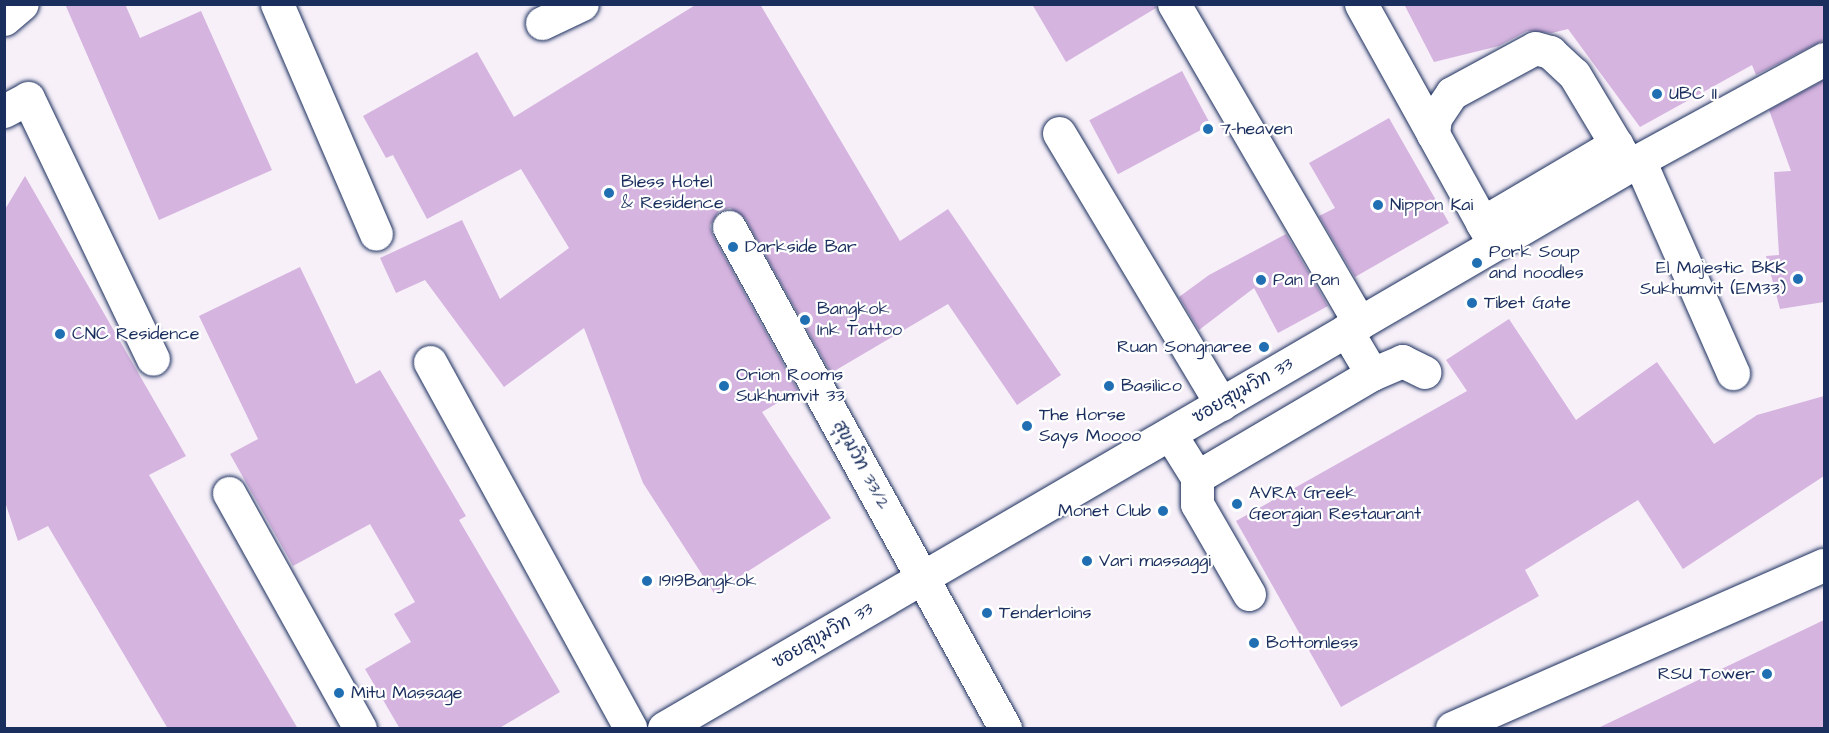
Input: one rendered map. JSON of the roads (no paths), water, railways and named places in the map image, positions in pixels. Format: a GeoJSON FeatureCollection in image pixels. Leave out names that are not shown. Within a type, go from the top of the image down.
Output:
{"type":"FeatureCollection","features":[{"type":"Feature","properties":{"kind":"street"},"geometry":{"type":"LineString","coordinates":[[4,19],[22,4]]}},
{"type":"Feature","properties":{"kind":"street"},"geometry":{"type":"LineString","coordinates":[[277,4],[376,234]]}},
{"type":"Feature","properties":{"kind":"street"},"geometry":{"type":"LineString","coordinates":[[542,23],[582,4]]}},
{"type":"Feature","properties":{"kind":"street"},"geometry":{"type":"LineString","coordinates":[[1174,4],[1353,327],[1372,374]]}},
{"type":"Feature","properties":{"kind":"street"},"geometry":{"type":"LineString","coordinates":[[1361,4],[1488,234]]}},
{"type":"Feature","properties":{"kind":"street"},"geometry":{"type":"LineString","coordinates":[[1433,134],[1435,118],[1452,93],[1534,48],[1550,52],[1574,74],[1628,156],[1733,373]]}},
{"type":"Feature","properties":{"kind":"street","name":"ซอยสุขุมวิท 33"},"geometry":{"type":"LineString","coordinates":[[664,729],[1353,327],[1488,234],[1628,156],[1824,59]]}},
{"type":"Feature","properties":{"kind":"street"},"geometry":{"type":"LineString","coordinates":[[4,111],[28,98],[153,359]]}},
{"type":"Feature","properties":{"kind":"street"},"geometry":{"type":"LineString","coordinates":[[1059,133],[1221,404]]}},
{"type":"Feature","properties":{"kind":"street","name":"สุขุมวิท 33/2"},"geometry":{"type":"LineString","coordinates":[[729,227],[1005,729]]}},
{"type":"Feature","properties":{"kind":"street"},"geometry":{"type":"LineString","coordinates":[[1197,477],[1372,374],[1402,361],[1425,372]]}},
{"type":"Feature","properties":{"kind":"street"},"geometry":{"type":"LineString","coordinates":[[430,362],[630,729]]}},
{"type":"Feature","properties":{"kind":"street"},"geometry":{"type":"LineString","coordinates":[[1170,434],[1197,477],[1197,504],[1250,594]]}},
{"type":"Feature","properties":{"kind":"street"},"geometry":{"type":"LineString","coordinates":[[229,493],[360,729]]}},
{"type":"Feature","properties":{"kind":"street"},"geometry":{"type":"LineString","coordinates":[[1452,729],[1824,565]]}},
{"type":"Feature","properties":{"kind":"place","name":"UBC II"},"geometry":{"type":"Point","coordinates":[1657,94]}},
{"type":"Feature","properties":{"kind":"place","name":"7-heaven"},"geometry":{"type":"Point","coordinates":[1208,129]}},
{"type":"Feature","properties":{"kind":"place","name":"Bless Hotel & Residence"},"geometry":{"type":"Point","coordinates":[609,193]}},
{"type":"Feature","properties":{"kind":"place","name":"Nippon Kai"},"geometry":{"type":"Point","coordinates":[1378,205]}},
{"type":"Feature","properties":{"kind":"place","name":"Darkside Bar"},"geometry":{"type":"Point","coordinates":[733,247]}},
{"type":"Feature","properties":{"kind":"place","name":"Pork Soup and noodles"},"geometry":{"type":"Point","coordinates":[1477,263]}},
{"type":"Feature","properties":{"kind":"place","name":"El Majestic BKK Sukhumvit (EM33)"},"geometry":{"type":"Point","coordinates":[1798,279]}},
{"type":"Feature","properties":{"kind":"place","name":"Pan Pan"},"geometry":{"type":"Point","coordinates":[1261,280]}},
{"type":"Feature","properties":{"kind":"place","name":"Tibet Gate"},"geometry":{"type":"Point","coordinates":[1472,303]}},
{"type":"Feature","properties":{"kind":"place","name":"Bangkok Ink Tattoo"},"geometry":{"type":"Point","coordinates":[805,320]}},
{"type":"Feature","properties":{"kind":"place","name":"CNC Residence"},"geometry":{"type":"Point","coordinates":[60,334]}},
{"type":"Feature","properties":{"kind":"place","name":"Ruan Songnaree"},"geometry":{"type":"Point","coordinates":[1264,347]}},
{"type":"Feature","properties":{"kind":"place","name":"Orion Rooms Sukhumvit 33"},"geometry":{"type":"Point","coordinates":[724,386]}},
{"type":"Feature","properties":{"kind":"place","name":"Basilico"},"geometry":{"type":"Point","coordinates":[1109,386]}},
{"type":"Feature","properties":{"kind":"place","name":"The Horse Says Moooo"},"geometry":{"type":"Point","coordinates":[1027,426]}},
{"type":"Feature","properties":{"kind":"place","name":"AVRA Greek Georgian Restaurant"},"geometry":{"type":"Point","coordinates":[1237,504]}},
{"type":"Feature","properties":{"kind":"place","name":"Monet Club"},"geometry":{"type":"Point","coordinates":[1163,511]}},
{"type":"Feature","properties":{"kind":"place","name":"Vari massaggi"},"geometry":{"type":"Point","coordinates":[1087,561]}},
{"type":"Feature","properties":{"kind":"place","name":"1919Bangkok"},"geometry":{"type":"Point","coordinates":[647,581]}},
{"type":"Feature","properties":{"kind":"place","name":"Tenderloins"},"geometry":{"type":"Point","coordinates":[987,613]}},
{"type":"Feature","properties":{"kind":"place","name":"Bottomless"},"geometry":{"type":"Point","coordinates":[1254,643]}},
{"type":"Feature","properties":{"kind":"place","name":"RSU Tower"},"geometry":{"type":"Point","coordinates":[1767,674]}},
{"type":"Feature","properties":{"kind":"place","name":"Mitu Massage"},"geometry":{"type":"Point","coordinates":[339,693]}}]}
